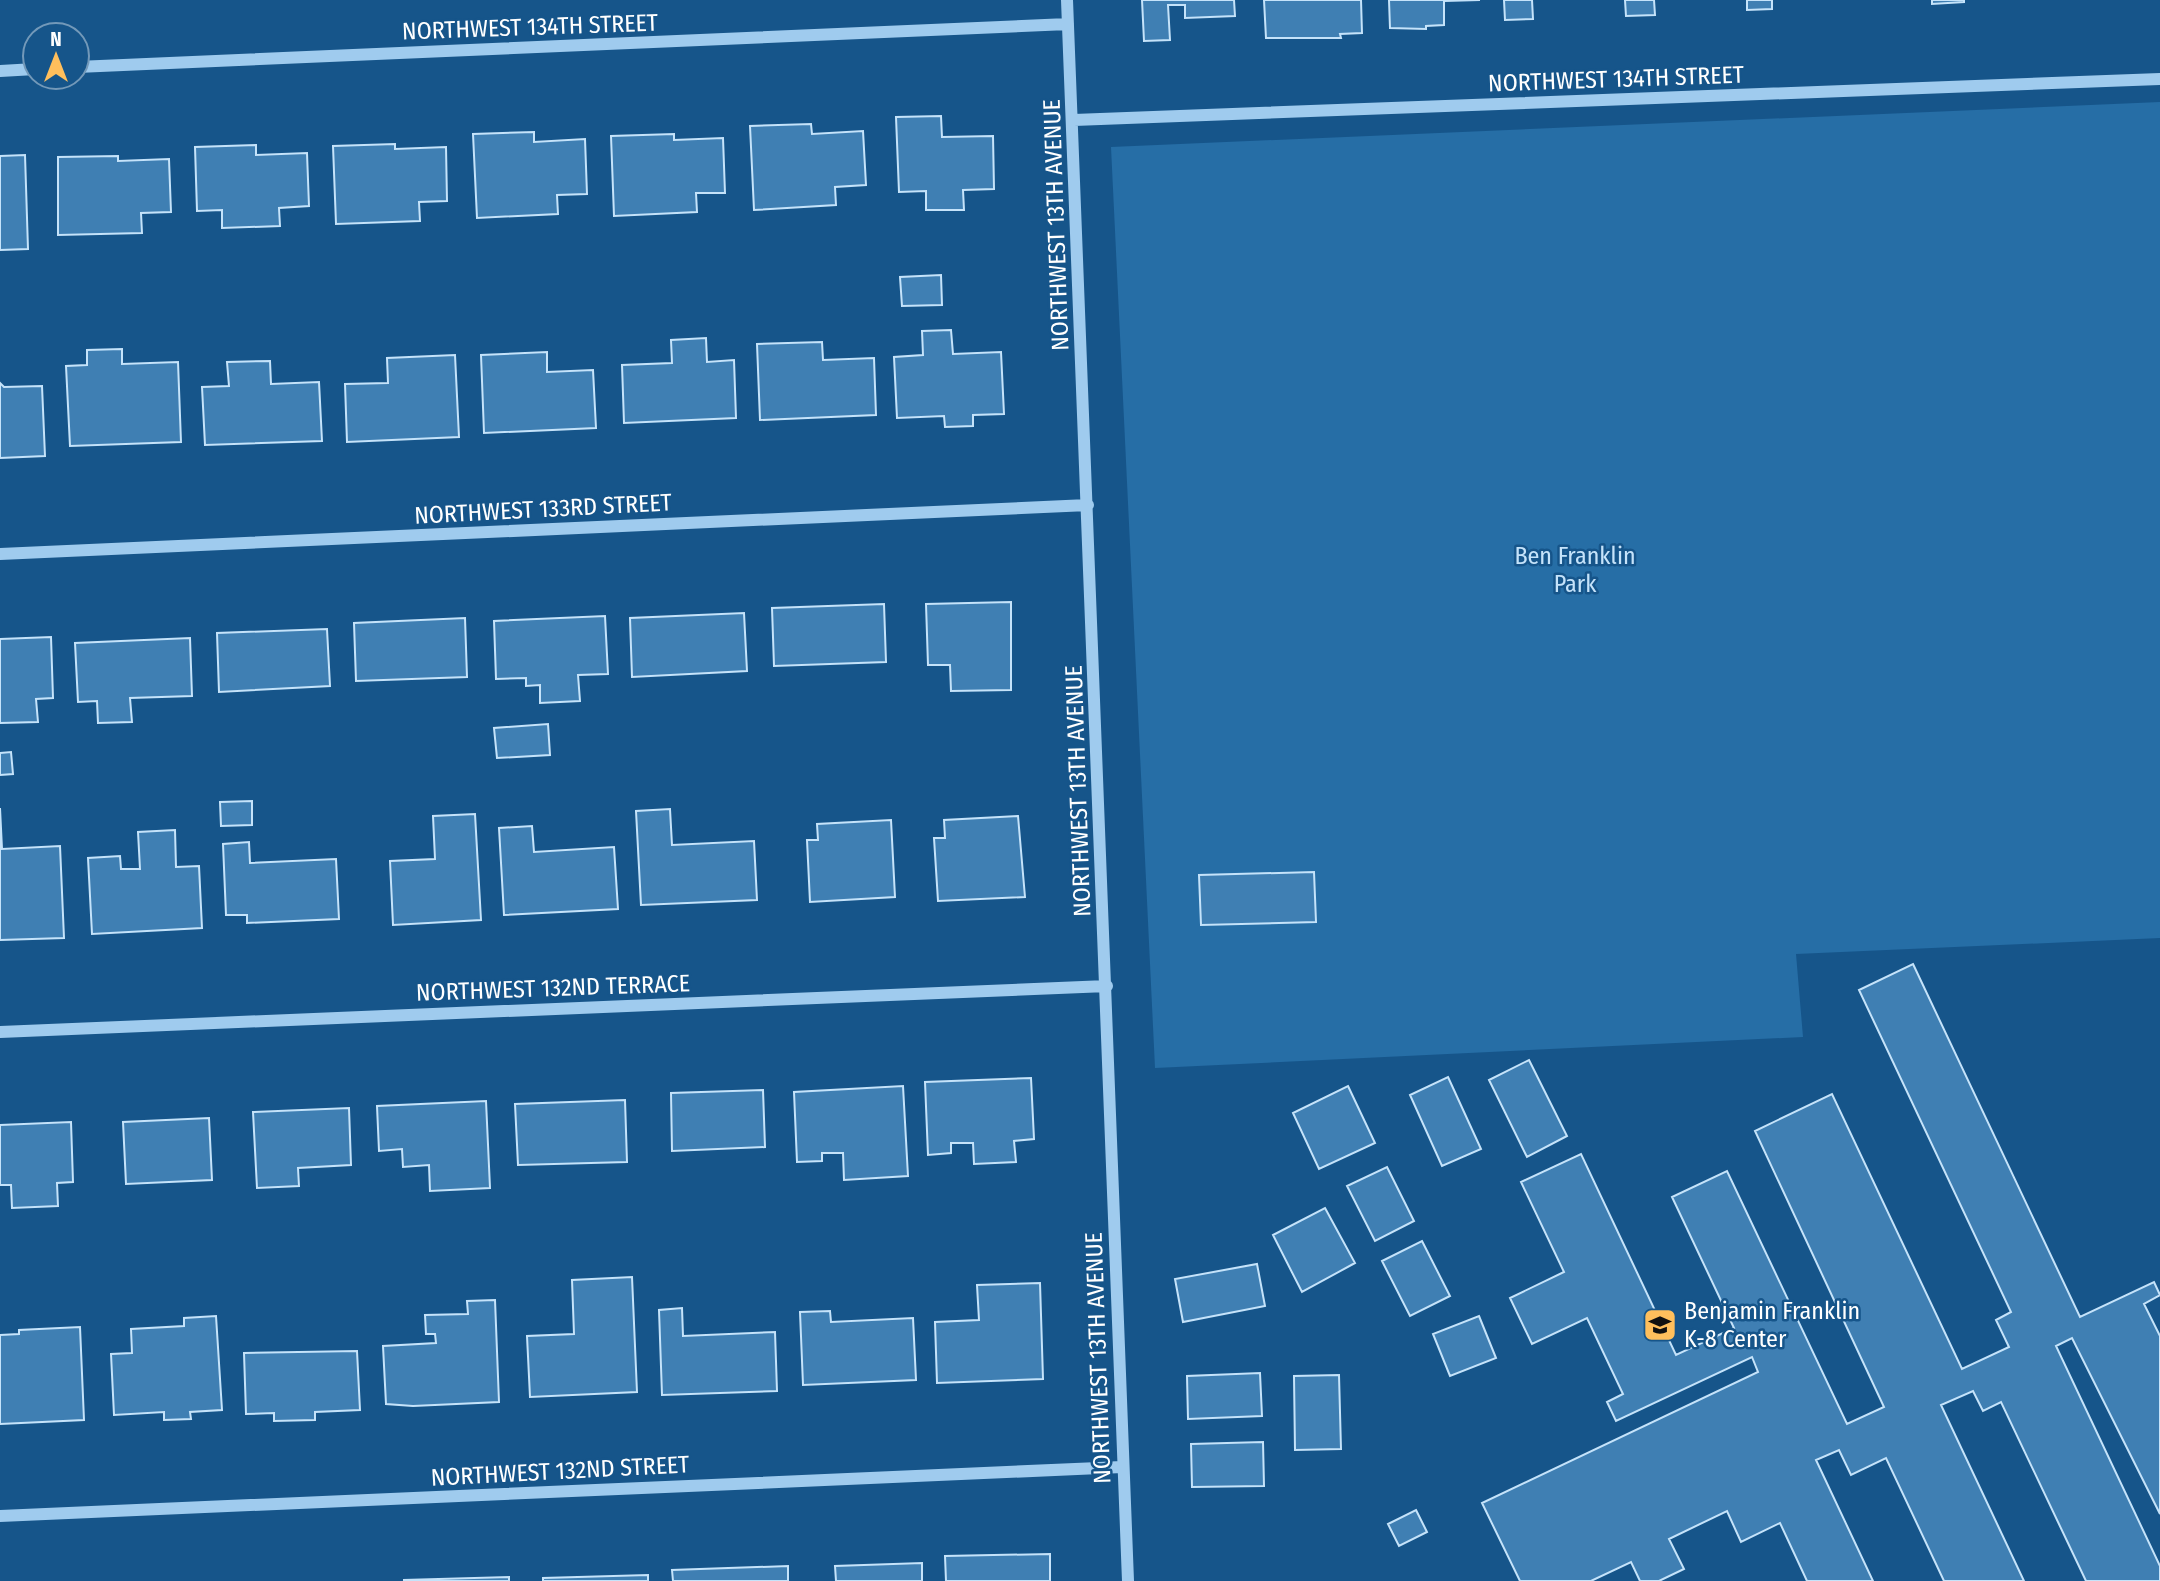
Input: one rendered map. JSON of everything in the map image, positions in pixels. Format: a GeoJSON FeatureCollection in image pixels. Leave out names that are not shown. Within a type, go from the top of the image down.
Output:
{"type":"FeatureCollection","features":[{"type":"Feature","properties":{"kind":"street","name":"NORTHWEST 13TH AVENUE"},"geometry":{"type":"LineString","coordinates":[[1067,0],[1074,120],[1128,1581]]}},
{"type":"Feature","properties":{"kind":"street","name":"NORTHWEST 134TH STREET"},"geometry":{"type":"LineString","coordinates":[[91,66],[1068,24]]}},
{"type":"Feature","properties":{"kind":"street"},"geometry":{"type":"LineString","coordinates":[[0,71],[21,70]]}},
{"type":"Feature","properties":{"kind":"street","name":"NORTHWEST 134TH STREET"},"geometry":{"type":"LineString","coordinates":[[1074,120],[2160,79]]}},
{"type":"Feature","properties":{"kind":"street","name":"NORTHWEST 133RD STREET"},"geometry":{"type":"LineString","coordinates":[[0,554],[1088,505]]}},
{"type":"Feature","properties":{"kind":"street","name":"NORTHWEST 132ND TERRACE"},"geometry":{"type":"LineString","coordinates":[[0,1032],[1107,986]]}},
{"type":"Feature","properties":{"kind":"street","name":"NORTHWEST 132ND STREET"},"geometry":{"type":"LineString","coordinates":[[0,1516],[1122,1467]]}},
{"type":"Feature","properties":{"kind":"green space","name":"Ben Franklin Park"},"geometry":{"type":"Polygon","coordinates":[[[2160,102],[2160,938],[1796,954],[1803,1037],[1155,1068],[1111,147],[2160,102]]]}},
{"type":"Feature","properties":{"kind":"building"},"geometry":{"type":"Polygon","coordinates":[[[1142,0],[1234,0],[1235,16],[1185,18],[1185,5],[1168,5],[1170,40],[1144,41],[1142,0]]]}},
{"type":"Feature","properties":{"kind":"building"},"geometry":{"type":"Polygon","coordinates":[[[1264,0],[1361,0],[1362,33],[1340,34],[1341,38],[1266,38],[1264,0]]]}},
{"type":"Feature","properties":{"kind":"building"},"geometry":{"type":"Polygon","coordinates":[[[1389,0],[1480,0],[1444,1],[1444,25],[1426,26],[1426,29],[1390,28],[1389,0]]]}},
{"type":"Feature","properties":{"kind":"building"},"geometry":{"type":"Polygon","coordinates":[[[1504,0],[1532,0],[1533,19],[1505,20],[1504,0]]]}},
{"type":"Feature","properties":{"kind":"building"},"geometry":{"type":"Polygon","coordinates":[[[1625,0],[1654,0],[1655,15],[1626,16],[1625,0]]]}},
{"type":"Feature","properties":{"kind":"building"},"geometry":{"type":"Polygon","coordinates":[[[1747,0],[1772,0],[1772,9],[1747,10],[1747,0]]]}},
{"type":"Feature","properties":{"kind":"building"},"geometry":{"type":"Polygon","coordinates":[[[1932,0],[1964,0],[1964,2],[1932,4],[1932,0]]]}},
{"type":"Feature","properties":{"kind":"building"},"geometry":{"type":"Polygon","coordinates":[[[941,116],[942,137],[993,136],[994,189],[963,190],[964,210],[926,210],[926,191],[899,192],[896,117],[941,116]]]}},
{"type":"Feature","properties":{"kind":"building"},"geometry":{"type":"Polygon","coordinates":[[[811,124],[812,134],[863,131],[866,185],[835,187],[836,205],[754,210],[750,126],[811,124]]]}},
{"type":"Feature","properties":{"kind":"building"},"geometry":{"type":"Polygon","coordinates":[[[534,132],[534,142],[585,139],[587,194],[557,195],[558,214],[477,218],[473,134],[534,132]]]}},
{"type":"Feature","properties":{"kind":"building"},"geometry":{"type":"Polygon","coordinates":[[[674,134],[674,140],[723,138],[725,193],[696,193],[697,212],[614,216],[611,136],[674,134]]]}},
{"type":"Feature","properties":{"kind":"building"},"geometry":{"type":"Polygon","coordinates":[[[395,144],[395,149],[446,147],[447,201],[419,202],[420,221],[336,224],[333,146],[395,144]]]}},
{"type":"Feature","properties":{"kind":"building"},"geometry":{"type":"Polygon","coordinates":[[[256,145],[256,155],[307,153],[309,206],[279,208],[280,226],[222,228],[222,210],[197,211],[195,147],[256,145]]]}},
{"type":"Feature","properties":{"kind":"building"},"geometry":{"type":"Polygon","coordinates":[[[25,155],[28,249],[0,250],[0,156],[25,155]]]}},
{"type":"Feature","properties":{"kind":"building"},"geometry":{"type":"Polygon","coordinates":[[[118,156],[118,161],[169,159],[171,212],[141,213],[142,233],[58,235],[58,157],[118,156]]]}},
{"type":"Feature","properties":{"kind":"building"},"geometry":{"type":"Polygon","coordinates":[[[941,275],[942,305],[902,306],[900,277],[941,275]]]}},
{"type":"Feature","properties":{"kind":"building"},"geometry":{"type":"Polygon","coordinates":[[[951,330],[953,354],[1001,352],[1004,414],[973,415],[973,426],[945,427],[944,416],[897,418],[894,357],[923,355],[922,331],[951,330]]]}},
{"type":"Feature","properties":{"kind":"building"},"geometry":{"type":"Polygon","coordinates":[[[706,338],[707,362],[734,360],[736,418],[624,423],[622,365],[672,363],[671,340],[706,338]]]}},
{"type":"Feature","properties":{"kind":"building"},"geometry":{"type":"Polygon","coordinates":[[[822,342],[823,360],[874,358],[876,415],[760,420],[757,344],[822,342]]]}},
{"type":"Feature","properties":{"kind":"building"},"geometry":{"type":"Polygon","coordinates":[[[122,349],[122,364],[178,362],[181,442],[70,446],[66,366],[87,365],[87,350],[122,349]]]}},
{"type":"Feature","properties":{"kind":"building"},"geometry":{"type":"Polygon","coordinates":[[[547,352],[547,372],[593,370],[596,428],[484,433],[481,355],[547,352]]]}},
{"type":"Feature","properties":{"kind":"building"},"geometry":{"type":"Polygon","coordinates":[[[455,355],[459,437],[347,442],[345,384],[388,383],[387,358],[455,355]]]}},
{"type":"Feature","properties":{"kind":"building"},"geometry":{"type":"Polygon","coordinates":[[[270,361],[271,384],[319,382],[322,441],[205,445],[202,387],[229,386],[227,362],[270,361]]]}},
{"type":"Feature","properties":{"kind":"building"},"geometry":{"type":"Polygon","coordinates":[[[0,383],[4,387],[42,386],[45,456],[0,458],[0,383]]]}},
{"type":"Feature","properties":{"kind":"building"},"geometry":{"type":"Polygon","coordinates":[[[1011,602],[1011,690],[951,691],[950,665],[928,665],[926,604],[1011,602]]]}},
{"type":"Feature","properties":{"kind":"building"},"geometry":{"type":"Polygon","coordinates":[[[884,604],[886,662],[774,666],[772,608],[884,604]]]}},
{"type":"Feature","properties":{"kind":"building"},"geometry":{"type":"Polygon","coordinates":[[[744,613],[747,671],[632,677],[630,618],[744,613]]]}},
{"type":"Feature","properties":{"kind":"building"},"geometry":{"type":"Polygon","coordinates":[[[605,616],[608,674],[578,675],[580,701],[540,703],[540,685],[526,686],[526,678],[496,679],[494,621],[605,616]]]}},
{"type":"Feature","properties":{"kind":"building"},"geometry":{"type":"Polygon","coordinates":[[[465,618],[467,677],[356,681],[354,623],[465,618]]]}},
{"type":"Feature","properties":{"kind":"building"},"geometry":{"type":"Polygon","coordinates":[[[327,629],[330,686],[219,692],[217,633],[327,629]]]}},
{"type":"Feature","properties":{"kind":"building"},"geometry":{"type":"Polygon","coordinates":[[[51,637],[53,698],[36,699],[38,722],[0,723],[0,639],[51,637]]]}},
{"type":"Feature","properties":{"kind":"building"},"geometry":{"type":"Polygon","coordinates":[[[190,638],[192,696],[130,698],[132,722],[98,723],[97,701],[78,702],[75,643],[190,638]]]}},
{"type":"Feature","properties":{"kind":"building"},"geometry":{"type":"Polygon","coordinates":[[[548,724],[550,755],[497,758],[494,728],[548,724]]]}},
{"type":"Feature","properties":{"kind":"building"},"geometry":{"type":"Polygon","coordinates":[[[11,752],[13,774],[0,775],[0,753],[11,752]]]}},
{"type":"Feature","properties":{"kind":"building"},"geometry":{"type":"Polygon","coordinates":[[[252,801],[252,825],[221,826],[220,802],[252,801]]]}},
{"type":"Feature","properties":{"kind":"building"},"geometry":{"type":"Polygon","coordinates":[[[0,808],[2,849],[60,846],[64,938],[0,940],[0,808]]]}},
{"type":"Feature","properties":{"kind":"building"},"geometry":{"type":"Polygon","coordinates":[[[670,809],[672,845],[754,841],[757,900],[641,905],[636,811],[670,809]]]}},
{"type":"Feature","properties":{"kind":"building"},"geometry":{"type":"Polygon","coordinates":[[[475,814],[481,920],[393,925],[390,861],[435,859],[433,816],[475,814]]]}},
{"type":"Feature","properties":{"kind":"building"},"geometry":{"type":"Polygon","coordinates":[[[1018,816],[1025,897],[938,901],[934,838],[945,838],[944,820],[1018,816]]]}},
{"type":"Feature","properties":{"kind":"building"},"geometry":{"type":"Polygon","coordinates":[[[891,820],[895,897],[810,902],[807,840],[818,840],[817,824],[891,820]]]}},
{"type":"Feature","properties":{"kind":"building"},"geometry":{"type":"Polygon","coordinates":[[[532,826],[534,852],[614,847],[618,909],[504,915],[499,828],[532,826]]]}},
{"type":"Feature","properties":{"kind":"building"},"geometry":{"type":"Polygon","coordinates":[[[175,830],[176,867],[199,866],[202,928],[92,934],[88,858],[120,856],[121,869],[140,869],[138,832],[175,830]]]}},
{"type":"Feature","properties":{"kind":"building"},"geometry":{"type":"Polygon","coordinates":[[[249,842],[250,863],[336,859],[339,919],[247,923],[247,915],[226,915],[223,844],[249,842]]]}},
{"type":"Feature","properties":{"kind":"building"},"geometry":{"type":"Polygon","coordinates":[[[1314,872],[1316,922],[1201,925],[1199,875],[1314,872]]]}},
{"type":"Feature","properties":{"kind":"building"},"geometry":{"type":"Polygon","coordinates":[[[1913,964],[2080,1317],[2154,1282],[2160,1295],[2144,1304],[2160,1336],[2160,1514],[2072,1338],[2056,1346],[2160,1566],[2160,1581],[2086,1581],[2001,1402],[1983,1411],[1973,1391],[1941,1405],[2024,1581],[1944,1581],[1886,1458],[1851,1475],[1839,1450],[1816,1460],[1873,1581],[1807,1581],[1780,1523],[1741,1542],[1727,1511],[1669,1539],[1684,1569],[1659,1581],[1640,1581],[1631,1562],[1591,1581],[1520,1581],[1482,1503],[1758,1372],[1752,1357],[1616,1421],[1607,1402],[1623,1394],[1587,1318],[1532,1344],[1510,1298],[1564,1272],[1521,1182],[1581,1154],[1676,1355],[1734,1328],[1672,1197],[1727,1171],[1847,1424],[1884,1407],[1755,1131],[1832,1094],[1962,1369],[2009,1347],[1996,1320],[2011,1312],[1859,990],[1913,964]]]}},
{"type":"Feature","properties":{"kind":"building"},"geometry":{"type":"Polygon","coordinates":[[[1529,1060],[1567,1136],[1527,1157],[1489,1080],[1529,1060]]]}},
{"type":"Feature","properties":{"kind":"building"},"geometry":{"type":"Polygon","coordinates":[[[1448,1077],[1481,1149],[1442,1166],[1410,1095],[1448,1077]]]}},
{"type":"Feature","properties":{"kind":"building"},"geometry":{"type":"Polygon","coordinates":[[[1031,1078],[1034,1139],[1014,1141],[1016,1162],[974,1164],[973,1143],[951,1143],[951,1153],[928,1155],[925,1082],[1031,1078]]]}},
{"type":"Feature","properties":{"kind":"building"},"geometry":{"type":"Polygon","coordinates":[[[903,1086],[908,1176],[844,1180],[843,1153],[822,1153],[822,1161],[797,1162],[794,1092],[903,1086]]]}},
{"type":"Feature","properties":{"kind":"building"},"geometry":{"type":"Polygon","coordinates":[[[1348,1086],[1375,1143],[1319,1169],[1293,1113],[1348,1086]]]}},
{"type":"Feature","properties":{"kind":"building"},"geometry":{"type":"Polygon","coordinates":[[[763,1090],[765,1147],[672,1151],[671,1093],[763,1090]]]}},
{"type":"Feature","properties":{"kind":"building"},"geometry":{"type":"Polygon","coordinates":[[[625,1100],[627,1162],[518,1165],[515,1104],[625,1100]]]}},
{"type":"Feature","properties":{"kind":"building"},"geometry":{"type":"Polygon","coordinates":[[[486,1101],[490,1188],[430,1191],[429,1165],[403,1167],[402,1149],[379,1151],[377,1106],[486,1101]]]}},
{"type":"Feature","properties":{"kind":"building"},"geometry":{"type":"Polygon","coordinates":[[[349,1108],[351,1165],[298,1168],[299,1186],[257,1188],[253,1112],[349,1108]]]}},
{"type":"Feature","properties":{"kind":"building"},"geometry":{"type":"Polygon","coordinates":[[[209,1118],[212,1180],[126,1184],[123,1122],[209,1118]]]}},
{"type":"Feature","properties":{"kind":"building"},"geometry":{"type":"Polygon","coordinates":[[[71,1122],[73,1182],[57,1183],[58,1206],[12,1208],[11,1185],[0,1185],[0,1125],[71,1122]]]}},
{"type":"Feature","properties":{"kind":"building"},"geometry":{"type":"Polygon","coordinates":[[[1387,1167],[1414,1221],[1375,1241],[1347,1186],[1387,1167]]]}},
{"type":"Feature","properties":{"kind":"building"},"geometry":{"type":"Polygon","coordinates":[[[1325,1208],[1355,1263],[1302,1292],[1273,1235],[1325,1208]]]}},
{"type":"Feature","properties":{"kind":"building"},"geometry":{"type":"Polygon","coordinates":[[[1422,1241],[1450,1296],[1410,1316],[1382,1261],[1422,1241]]]}},
{"type":"Feature","properties":{"kind":"building"},"geometry":{"type":"Polygon","coordinates":[[[1257,1264],[1265,1306],[1183,1322],[1175,1279],[1257,1264]]]}},
{"type":"Feature","properties":{"kind":"building"},"geometry":{"type":"Polygon","coordinates":[[[632,1277],[637,1392],[530,1397],[527,1336],[574,1334],[572,1280],[632,1277]]]}},
{"type":"Feature","properties":{"kind":"building"},"geometry":{"type":"Polygon","coordinates":[[[1040,1283],[1043,1379],[937,1383],[935,1322],[979,1320],[977,1285],[1040,1283]]]}},
{"type":"Feature","properties":{"kind":"building"},"geometry":{"type":"Polygon","coordinates":[[[495,1300],[499,1402],[413,1406],[386,1404],[383,1346],[436,1343],[435,1334],[426,1334],[425,1315],[468,1314],[467,1301],[495,1300]]]}},
{"type":"Feature","properties":{"kind":"building"},"geometry":{"type":"Polygon","coordinates":[[[682,1308],[683,1336],[775,1332],[777,1391],[662,1395],[659,1310],[682,1308]]]}},
{"type":"Feature","properties":{"kind":"building"},"geometry":{"type":"Polygon","coordinates":[[[830,1311],[831,1322],[913,1318],[916,1380],[803,1385],[800,1312],[830,1311]]]}},
{"type":"Feature","properties":{"kind":"building"},"geometry":{"type":"Polygon","coordinates":[[[216,1316],[222,1410],[190,1412],[191,1419],[164,1420],[164,1412],[114,1415],[111,1354],[132,1353],[131,1329],[184,1326],[184,1318],[216,1316]]]}},
{"type":"Feature","properties":{"kind":"building"},"geometry":{"type":"Polygon","coordinates":[[[1479,1316],[1496,1358],[1450,1376],[1433,1334],[1479,1316]]]}},
{"type":"Feature","properties":{"kind":"building"},"geometry":{"type":"Polygon","coordinates":[[[80,1327],[84,1420],[0,1424],[0,1335],[19,1334],[19,1330],[80,1327]]]}},
{"type":"Feature","properties":{"kind":"building"},"geometry":{"type":"Polygon","coordinates":[[[357,1351],[360,1410],[315,1412],[315,1420],[274,1421],[274,1413],[246,1414],[244,1353],[357,1351]]]}},
{"type":"Feature","properties":{"kind":"building"},"geometry":{"type":"Polygon","coordinates":[[[1260,1373],[1262,1416],[1188,1419],[1187,1376],[1260,1373]]]}},
{"type":"Feature","properties":{"kind":"building"},"geometry":{"type":"Polygon","coordinates":[[[1339,1375],[1341,1449],[1295,1450],[1294,1376],[1339,1375]]]}},
{"type":"Feature","properties":{"kind":"building"},"geometry":{"type":"Polygon","coordinates":[[[1263,1442],[1264,1486],[1192,1487],[1191,1444],[1263,1442]]]}},
{"type":"Feature","properties":{"kind":"building"},"geometry":{"type":"Polygon","coordinates":[[[1416,1510],[1427,1532],[1399,1546],[1388,1524],[1416,1510]]]}},
{"type":"Feature","properties":{"kind":"building"},"geometry":{"type":"Polygon","coordinates":[[[1050,1554],[1050,1581],[946,1581],[945,1556],[1050,1554]]]}},
{"type":"Feature","properties":{"kind":"building"},"geometry":{"type":"Polygon","coordinates":[[[922,1563],[922,1581],[836,1581],[835,1566],[922,1563]]]}},
{"type":"Feature","properties":{"kind":"building"},"geometry":{"type":"Polygon","coordinates":[[[788,1566],[788,1581],[673,1581],[672,1570],[788,1566]]]}},
{"type":"Feature","properties":{"kind":"building"},"geometry":{"type":"Polygon","coordinates":[[[648,1575],[648,1581],[543,1581],[543,1578],[648,1575]]]}},
{"type":"Feature","properties":{"kind":"building"},"geometry":{"type":"Polygon","coordinates":[[[509,1577],[509,1581],[403,1580],[509,1577]]]}},
{"type":"Feature","properties":{"kind":"place","name":"Benjamin Franklin K-8 Center"},"geometry":{"type":"Point","coordinates":[1660,1325]}}]}
